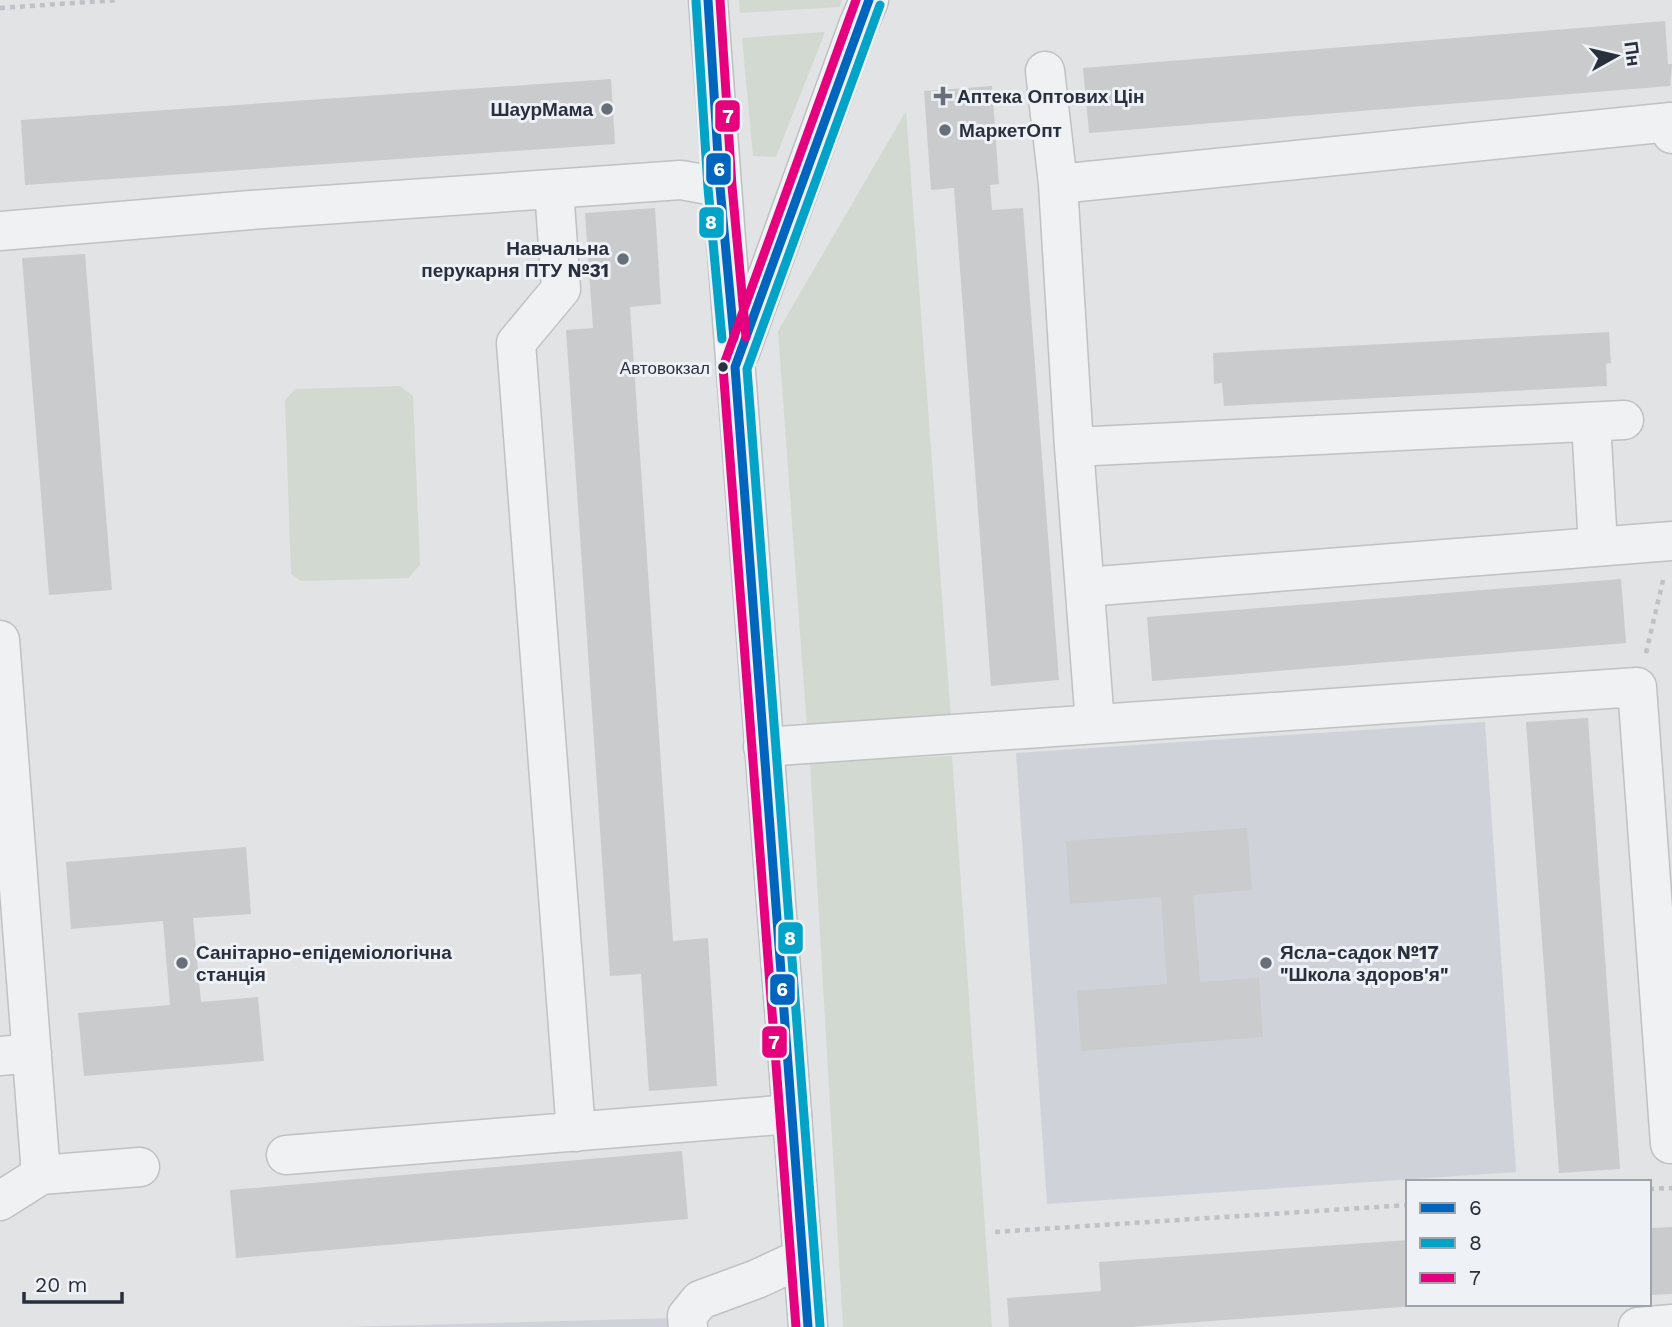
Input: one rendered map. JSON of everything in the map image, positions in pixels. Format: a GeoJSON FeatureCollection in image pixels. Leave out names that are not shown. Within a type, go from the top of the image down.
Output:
{"type":"FeatureCollection","features":[{"type":"Feature","properties":{"kind":"main road"},"geometry":{"type":"LineString","coordinates":[[708,0],[808,1327]]}},
{"type":"Feature","properties":{"kind":"main road"},"geometry":{"type":"LineString","coordinates":[[735,367],[869,0]]}},
{"type":"Feature","properties":{"kind":"lane"},"geometry":{"type":"LineString","coordinates":[[1045,71],[1058,184],[1095,724]]}},
{"type":"Feature","properties":{"kind":"lane"},"geometry":{"type":"LineString","coordinates":[[1058,184],[1671,122],[1672,134]]}},
{"type":"Feature","properties":{"kind":"lane"},"geometry":{"type":"LineString","coordinates":[[0,231],[251,210],[681,180],[720,187]]}},
{"type":"Feature","properties":{"kind":"lane"},"geometry":{"type":"LineString","coordinates":[[554,189],[561,289],[516,343],[576,1132]]}},
{"type":"Feature","properties":{"kind":"lane"},"geometry":{"type":"LineString","coordinates":[[1074,447],[1608,421],[1598,546]]}},
{"type":"Feature","properties":{"kind":"lane"},"geometry":{"type":"LineString","coordinates":[[1085,587],[1598,546],[1669,556]]}},
{"type":"Feature","properties":{"kind":"lane"},"geometry":{"type":"LineString","coordinates":[[0,640],[16,1054],[41,1175]]}},
{"type":"Feature","properties":{"kind":"lane"},"geometry":{"type":"LineString","coordinates":[[763,747],[1637,687],[1670,1144]]}},
{"type":"Feature","properties":{"kind":"lane"},"geometry":{"type":"LineString","coordinates":[[286,1155],[792,1114]]}},
{"type":"Feature","properties":{"kind":"lane"},"geometry":{"type":"LineString","coordinates":[[0,1201],[41,1175],[140,1167]]}},
{"type":"Feature","properties":{"kind":"lane"},"geometry":{"type":"LineString","coordinates":[[688,1327],[687,1316],[701,1300],[757,1279],[802,1258]]}},
{"type":"Feature","properties":{"kind":"lane"},"geometry":{"type":"LineString","coordinates":[[1638,1327],[1672,1324]]}},
{"type":"Feature","properties":{"kind":"path"},"geometry":{"type":"LineString","coordinates":[[0,8],[118,0]]}},
{"type":"Feature","properties":{"kind":"path"},"geometry":{"type":"LineString","coordinates":[[1637,687],[1669,556]]}},
{"type":"Feature","properties":{"kind":"path"},"geometry":{"type":"LineString","coordinates":[[1651,1189],[1672,1188]]}},
{"type":"Feature","properties":{"kind":"path"},"geometry":{"type":"LineString","coordinates":[[995,1232],[1406,1205]]}},
{"type":"Feature","properties":{"kind":"shaded area"},"geometry":{"type":"Polygon","coordinates":[[[739,0],[842,0],[840,7],[740,13],[739,0]]]}},
{"type":"Feature","properties":{"kind":"shaded area"},"geometry":{"type":"Polygon","coordinates":[[[825,32],[776,157],[753,156],[742,38],[825,32]]]}},
{"type":"Feature","properties":{"kind":"shaded area"},"geometry":{"type":"Polygon","coordinates":[[[906,111],[951,719],[807,728],[778,331],[906,111]]]}},
{"type":"Feature","properties":{"kind":"shaded area"},"geometry":{"type":"Polygon","coordinates":[[[400,386],[413,396],[420,565],[408,578],[301,581],[291,574],[285,400],[295,389],[400,386]]]}},
{"type":"Feature","properties":{"kind":"shaded area","name":"Ясла-садок №17 \"Школа здоров'я\""},"geometry":{"type":"Polygon","coordinates":[[[1485,722],[1516,1172],[1047,1204],[1016,753],[1485,722]]]}},
{"type":"Feature","properties":{"kind":"shaded area"},"geometry":{"type":"Polygon","coordinates":[[[952,756],[992,1327],[843,1327],[810,762],[952,756]]]}},
{"type":"Feature","properties":{"kind":"shaded area"},"geometry":{"type":"Polygon","coordinates":[[[674,1318],[675,1327],[344,1327],[674,1318]]]}},
{"type":"Feature","properties":{"kind":"building"},"geometry":{"type":"Polygon","coordinates":[[[1665,21],[1668,64],[1672,64],[1670,86],[1089,133],[1083,68],[1665,21]]]}},
{"type":"Feature","properties":{"kind":"building"},"geometry":{"type":"Polygon","coordinates":[[[611,79],[615,144],[25,185],[21,120],[611,79]]]}},
{"type":"Feature","properties":{"kind":"building"},"geometry":{"type":"Polygon","coordinates":[[[992,86],[999,184],[990,185],[992,210],[1023,208],[1059,680],[991,686],[954,188],[931,190],[924,91],[992,86]]]}},
{"type":"Feature","properties":{"kind":"building"},"geometry":{"type":"Polygon","coordinates":[[[655,208],[661,304],[630,307],[673,941],[708,938],[717,1086],[649,1091],[641,974],[610,976],[566,330],[593,328],[585,213],[655,208]]]}},
{"type":"Feature","properties":{"kind":"building"},"geometry":{"type":"Polygon","coordinates":[[[85,254],[112,590],[49,595],[22,258],[85,254]]]}},
{"type":"Feature","properties":{"kind":"building"},"geometry":{"type":"Polygon","coordinates":[[[1609,332],[1611,363],[1606,364],[1607,386],[1224,406],[1222,383],[1214,384],[1213,353],[1609,332]]]}},
{"type":"Feature","properties":{"kind":"building"},"geometry":{"type":"Polygon","coordinates":[[[1621,579],[1626,643],[1152,681],[1147,617],[1621,579]]]}},
{"type":"Feature","properties":{"kind":"building"},"geometry":{"type":"Polygon","coordinates":[[[1588,718],[1620,1169],[1559,1173],[1526,722],[1588,718]]]}},
{"type":"Feature","properties":{"kind":"building"},"geometry":{"type":"Polygon","coordinates":[[[1247,828],[1252,890],[1193,895],[1200,982],[1259,978],[1263,1037],[1081,1051],[1077,991],[1167,984],[1161,897],[1070,904],[1066,841],[1247,828]]]}},
{"type":"Feature","properties":{"kind":"building","name":"Санітарно-епідеміологічна станція"},"geometry":{"type":"Polygon","coordinates":[[[246,847],[251,914],[193,918],[201,1002],[258,997],[264,1061],[84,1076],[78,1013],[170,1005],[163,921],[71,929],[66,862],[246,847]]]}},
{"type":"Feature","properties":{"kind":"building"},"geometry":{"type":"Polygon","coordinates":[[[682,1151],[688,1219],[236,1258],[230,1190],[682,1151]]]}},
{"type":"Feature","properties":{"kind":"building"},"geometry":{"type":"Polygon","coordinates":[[[1672,1227],[1672,1294],[1651,1295],[1651,1228],[1672,1227]]]}},
{"type":"Feature","properties":{"kind":"building"},"geometry":{"type":"Polygon","coordinates":[[[1406,1240],[1406,1306],[1415,1306],[1130,1327],[1009,1327],[1007,1298],[1101,1291],[1099,1262],[1406,1240]]]}},
{"type":"Feature","properties":{"kind":"transit line","name":"6"},"geometry":{"type":"LineString","coordinates":[[708,0],[720,187],[734,338]]}},
{"type":"Feature","properties":{"kind":"transit line","name":"7"},"geometry":{"type":"LineString","coordinates":[[720,0],[732,186],[746,337]]}},
{"type":"Feature","properties":{"kind":"transit line","name":"7"},"geometry":{"type":"LineString","coordinates":[[796,1327],[723,367],[856,0]]}},
{"type":"Feature","properties":{"kind":"transit line","name":"6"},"geometry":{"type":"LineString","coordinates":[[808,1327],[735,367],[869,0]]}},
{"type":"Feature","properties":{"kind":"transit line","name":"8"},"geometry":{"type":"LineString","coordinates":[[696,1],[708,188],[722,339]]}},
{"type":"Feature","properties":{"kind":"transit line","name":"8"},"geometry":{"type":"LineString","coordinates":[[820,1326],[747,369],[880,5]]}},
{"type":"Feature","properties":{"kind":"place","name":"Аптека Оптових Цін"},"geometry":{"type":"Point","coordinates":[943,96]}},
{"type":"Feature","properties":{"kind":"place","name":"ШаурМама"},"geometry":{"type":"Point","coordinates":[607,109]}},
{"type":"Feature","properties":{"kind":"place","name":"МаркетОпт"},"geometry":{"type":"Point","coordinates":[945,130]}},
{"type":"Feature","properties":{"kind":"place","name":"Навчальна перукарня ПТУ №31"},"geometry":{"type":"Point","coordinates":[623,259]}},
{"type":"Feature","properties":{"kind":"place","name":"Автовокзал"},"geometry":{"type":"Point","coordinates":[723,367]}},
{"type":"Feature","properties":{"kind":"place","name":"Санітарно-епідеміологічна станція"},"geometry":{"type":"Point","coordinates":[182,963]}},
{"type":"Feature","properties":{"kind":"place","name":"Ясла-садок №17 \"Школа здоров'я\""},"geometry":{"type":"Point","coordinates":[1266,963]}}]}
